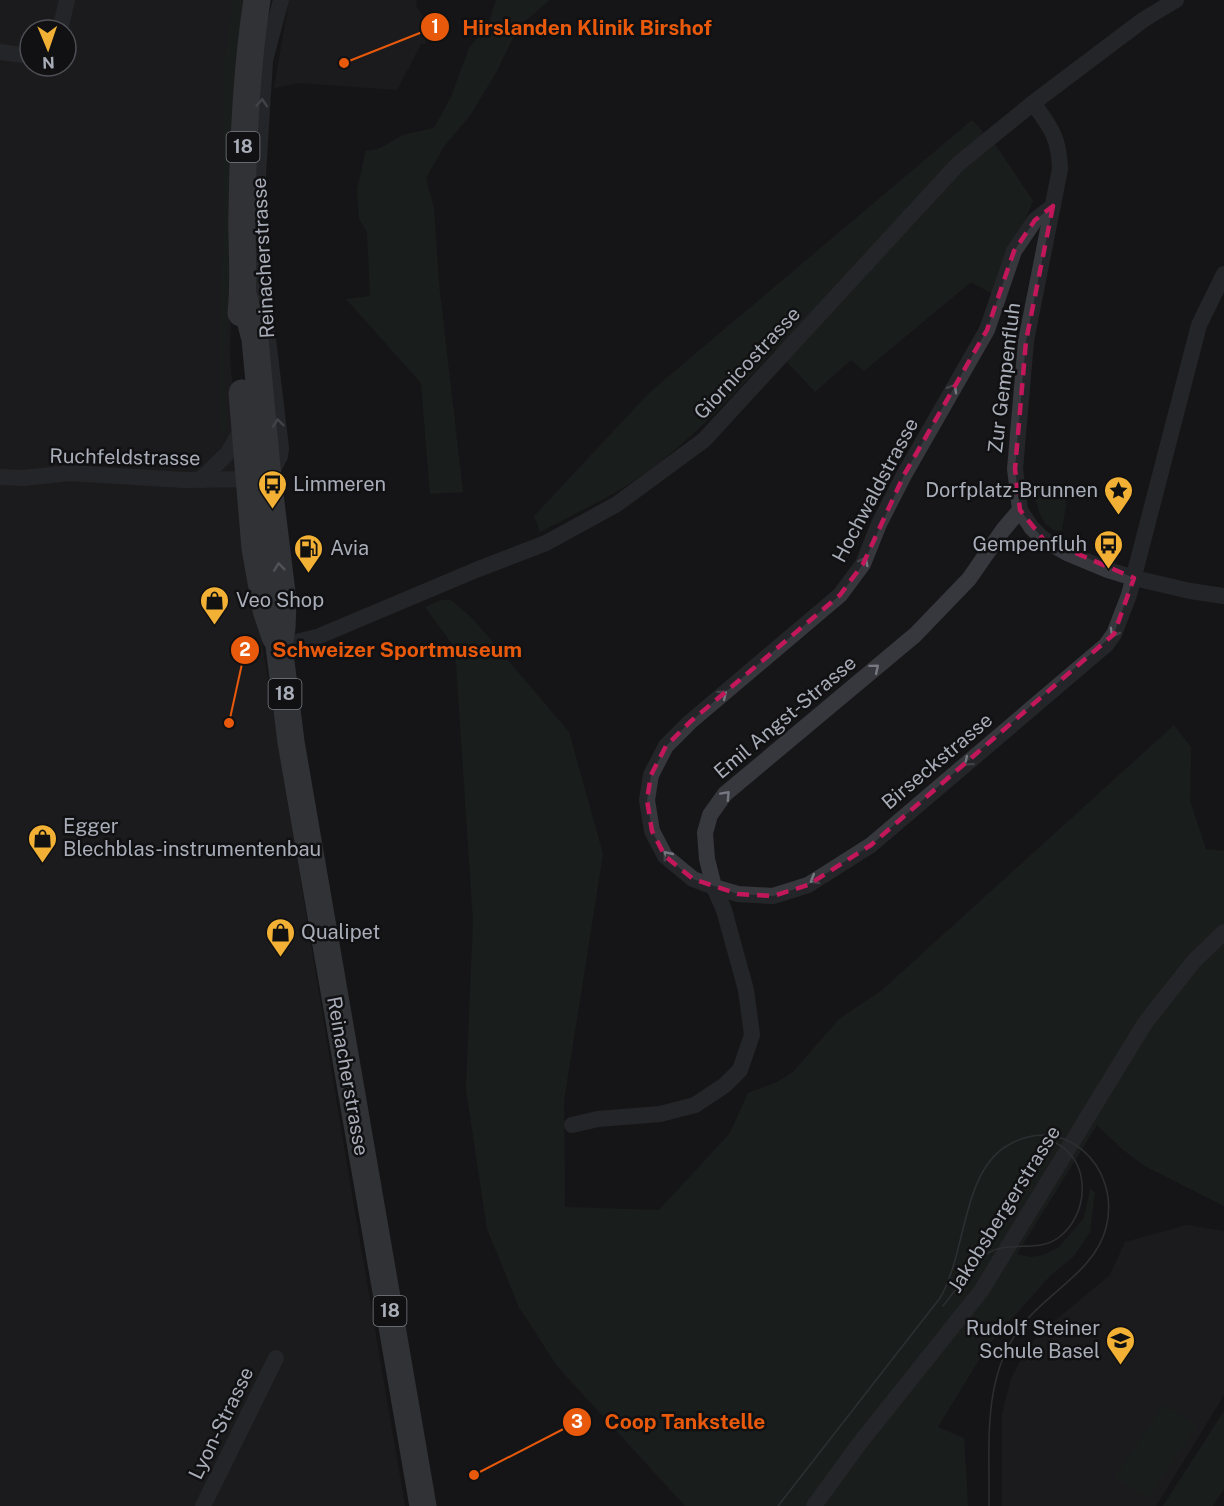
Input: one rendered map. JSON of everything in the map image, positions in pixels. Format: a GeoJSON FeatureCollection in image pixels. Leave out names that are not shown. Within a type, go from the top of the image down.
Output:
{"type":"FeatureCollection","features":[{"type":"Feature","properties":{"kind":"main road","name":"Reinacherstrasse"},"geometry":{"type":"LineString","coordinates":[[257,0],[250,48],[242,168],[243,294],[239,343],[244,424],[258,479],[283,601],[279,646],[291,742],[423,1506]]}},
{"type":"Feature","properties":{"kind":"main road","name":"Reinacherstrasse"},"geometry":{"type":"LineString","coordinates":[[243,294],[255,339],[258,479]]}},
{"type":"Feature","properties":{"kind":"street"},"geometry":{"type":"LineString","coordinates":[[63,18],[67,0]]}},
{"type":"Feature","properties":{"kind":"street","name":"Reinacherstrasse"},"geometry":{"type":"LineString","coordinates":[[258,479],[275,467],[280,448],[258,233],[258,175],[265,60],[281,0]]}},
{"type":"Feature","properties":{"kind":"street","name":"Giornicostrasse"},"geometry":{"type":"LineString","coordinates":[[279,646],[317,637],[546,543],[617,504],[704,440],[958,164],[1143,20],[1176,0]]}},
{"type":"Feature","properties":{"kind":"street"},"geometry":{"type":"LineString","coordinates":[[0,52],[18,54]]}},
{"type":"Feature","properties":{"kind":"street","name":"Zur Gempenfluh"},"geometry":{"type":"LineString","coordinates":[[1033,104],[1051,127],[1059,147],[1060,169],[1026,340],[1015,469],[1020,510],[1031,528],[1043,540],[1067,553],[1134,578],[1224,596]]}},
{"type":"Feature","properties":{"kind":"street","name":"Hochwaldstrasse"},"geometry":{"type":"LineString","coordinates":[[714,887],[693,879],[665,856],[652,831],[647,800],[651,775],[666,746],[690,722],[840,595],[863,564],[879,524],[904,475],[987,330],[1014,251],[1035,220],[1053,206]]}},
{"type":"Feature","properties":{"kind":"street","name":"Birseckstrasse"},"geometry":{"type":"LineString","coordinates":[[714,887],[738,894],[773,896],[808,885],[871,845],[1106,645],[1120,621],[1134,578],[1199,325],[1224,274]]}},
{"type":"Feature","properties":{"kind":"street"},"geometry":{"type":"LineString","coordinates":[[200,480],[228,453],[244,424]]}},
{"type":"Feature","properties":{"kind":"street","name":"Ruchfeldstrasse"},"geometry":{"type":"LineString","coordinates":[[0,477],[23,478],[70,473],[200,480],[258,479]]}},
{"type":"Feature","properties":{"kind":"street","name":"Emil Angst-Strasse"},"geometry":{"type":"LineString","coordinates":[[572,1125],[597,1119],[660,1114],[695,1105],[725,1085],[740,1070],[752,1035],[747,1001],[724,910],[714,887],[707,859],[705,833],[710,815],[725,794],[915,635],[969,579],[1020,510]]}},
{"type":"Feature","properties":{"kind":"street","name":"Jakobsbergerstrasse"},"geometry":{"type":"LineString","coordinates":[[814,1506],[859,1444],[981,1291],[1145,1023],[1194,961],[1224,932]]}},
{"type":"Feature","properties":{"kind":"street","name":"Lyon-Strasse"},"geometry":{"type":"LineString","coordinates":[[203,1506],[276,1358]]}},
{"type":"Feature","properties":{"kind":"highlighted area"},"geometry":{"type":"Polygon","coordinates":[[[1053,206],[1026,341],[1015,469],[1020,510],[1043,539],[1134,578],[1114,634],[871,845],[808,885],[773,896],[738,894],[693,879],[665,856],[652,831],[647,800],[651,775],[666,746],[690,722],[840,595],[863,564],[904,475],[987,330],[1014,251],[1035,220],[1053,206]]]}},
{"type":"Feature","properties":{"kind":"shaded area"},"geometry":{"type":"Polygon","coordinates":[[[0,0],[238,0],[230,357],[246,545],[405,1506],[0,1506],[0,0]]]}},
{"type":"Feature","properties":{"kind":"shaded area"},"geometry":{"type":"Polygon","coordinates":[[[233,0],[245,0],[230,302],[224,356],[227,432],[221,432],[219,416],[224,254],[223,73],[233,0]]]}},
{"type":"Feature","properties":{"kind":"shaded area"},"geometry":{"type":"Polygon","coordinates":[[[289,0],[417,0],[416,6],[431,29],[425,44],[421,44],[397,90],[300,83],[274,88],[289,0]]]}},
{"type":"Feature","properties":{"kind":"shaded area"},"geometry":{"type":"Polygon","coordinates":[[[496,0],[550,0],[518,27],[497,71],[471,114],[443,148],[426,178],[434,209],[439,284],[463,492],[430,494],[421,383],[346,299],[370,296],[367,232],[359,219],[357,189],[366,151],[378,149],[403,135],[434,128],[451,97],[469,48],[488,26],[496,0]]]}},
{"type":"Feature","properties":{"kind":"shaded area"},"geometry":{"type":"Polygon","coordinates":[[[972,120],[997,147],[1033,201],[994,295],[971,282],[864,371],[851,360],[815,392],[775,349],[703,425],[664,459],[621,489],[540,532],[534,516],[650,392],[972,120]]]}},
{"type":"Feature","properties":{"kind":"shaded area"},"geometry":{"type":"Polygon","coordinates":[[[1053,485],[1065,490],[1066,505],[1062,530],[1056,531],[1043,519],[1034,490],[1050,488],[1053,485]]]}},
{"type":"Feature","properties":{"kind":"shaded area"},"geometry":{"type":"Polygon","coordinates":[[[441,600],[451,600],[473,619],[569,732],[603,854],[564,1101],[565,1207],[659,1210],[730,1133],[748,1093],[777,1082],[793,1072],[839,1019],[881,991],[1174,725],[1191,747],[1190,801],[1206,849],[1224,851],[1224,1206],[1143,1165],[1097,1125],[1017,1254],[1030,1257],[1043,1255],[1058,1248],[1084,1218],[1090,1189],[1095,1192],[1090,1232],[1074,1256],[1051,1275],[988,1345],[938,1427],[964,1438],[968,1506],[685,1506],[557,1366],[519,1307],[487,1229],[466,1089],[473,921],[455,648],[425,607],[441,600]]]}},
{"type":"Feature","properties":{"kind":"shaded area","name":"Rudolf Steiner Schule Basel"},"geometry":{"type":"Polygon","coordinates":[[[1187,1225],[1224,1231],[1224,1395],[1156,1506],[1002,1506],[1002,1414],[1011,1379],[1026,1350],[1040,1333],[1110,1275],[1125,1242],[1187,1225]]]}},
{"type":"Feature","properties":{"kind":"shaded area"},"geometry":{"type":"Polygon","coordinates":[[[1164,1404],[1197,1426],[1148,1499],[1115,1477],[1164,1404]]]}},
{"type":"Feature","properties":{"kind":"shaded area"},"geometry":{"type":"Polygon","coordinates":[[[1224,1411],[1224,1489],[1213,1506],[1163,1506],[1224,1411]]]}},
{"type":"Feature","properties":{"kind":"tram line"},"geometry":{"type":"LineString","coordinates":[[778,1506],[940,1298],[955,1260],[972,1195],[980,1176],[991,1160],[1005,1147],[1026,1137],[1047,1135],[1066,1140],[1083,1150],[1096,1165],[1105,1184],[1109,1205],[1106,1228],[1100,1243],[1082,1268],[1024,1323],[1010,1343],[1001,1364],[994,1387],[991,1410],[989,1506]]}},
{"type":"Feature","properties":{"kind":"tram line"},"geometry":{"type":"LineString","coordinates":[[943,1306],[982,1257],[988,1253],[1005,1247],[1041,1245],[1058,1238],[1069,1228],[1081,1202],[1080,1174],[1075,1161],[1066,1150],[1054,1142]]}},
{"type":"Feature","properties":{"kind":"place","name":"Hirslanden Klinik Birshof"},"geometry":{"type":"Point","coordinates":[344,63]}},
{"type":"Feature","properties":{"kind":"place","name":"Limmeren"},"geometry":{"type":"Point","coordinates":[272,510]}},
{"type":"Feature","properties":{"kind":"place","name":"Dorfplatz-Brunnen"},"geometry":{"type":"Point","coordinates":[1119,516]}},
{"type":"Feature","properties":{"kind":"place","name":"Gempenfluh"},"geometry":{"type":"Point","coordinates":[1108,570]}},
{"type":"Feature","properties":{"kind":"place","name":"Avia"},"geometry":{"type":"Point","coordinates":[309,574]}},
{"type":"Feature","properties":{"kind":"place","name":"Veo Shop"},"geometry":{"type":"Point","coordinates":[215,626]}},
{"type":"Feature","properties":{"kind":"place","name":"Schweizer Sportmuseum"},"geometry":{"type":"Point","coordinates":[229,723]}},
{"type":"Feature","properties":{"kind":"place","name":"Egger Blechblas-instrumentenbau"},"geometry":{"type":"Point","coordinates":[42,864]}},
{"type":"Feature","properties":{"kind":"place","name":"Qualipet"},"geometry":{"type":"Point","coordinates":[280,958]}},
{"type":"Feature","properties":{"kind":"place","name":"Rudolf Steiner Schule Basel"},"geometry":{"type":"Point","coordinates":[1121,1366]}},
{"type":"Feature","properties":{"kind":"place","name":"Coop Tankstelle"},"geometry":{"type":"Point","coordinates":[474,1475]}}]}
